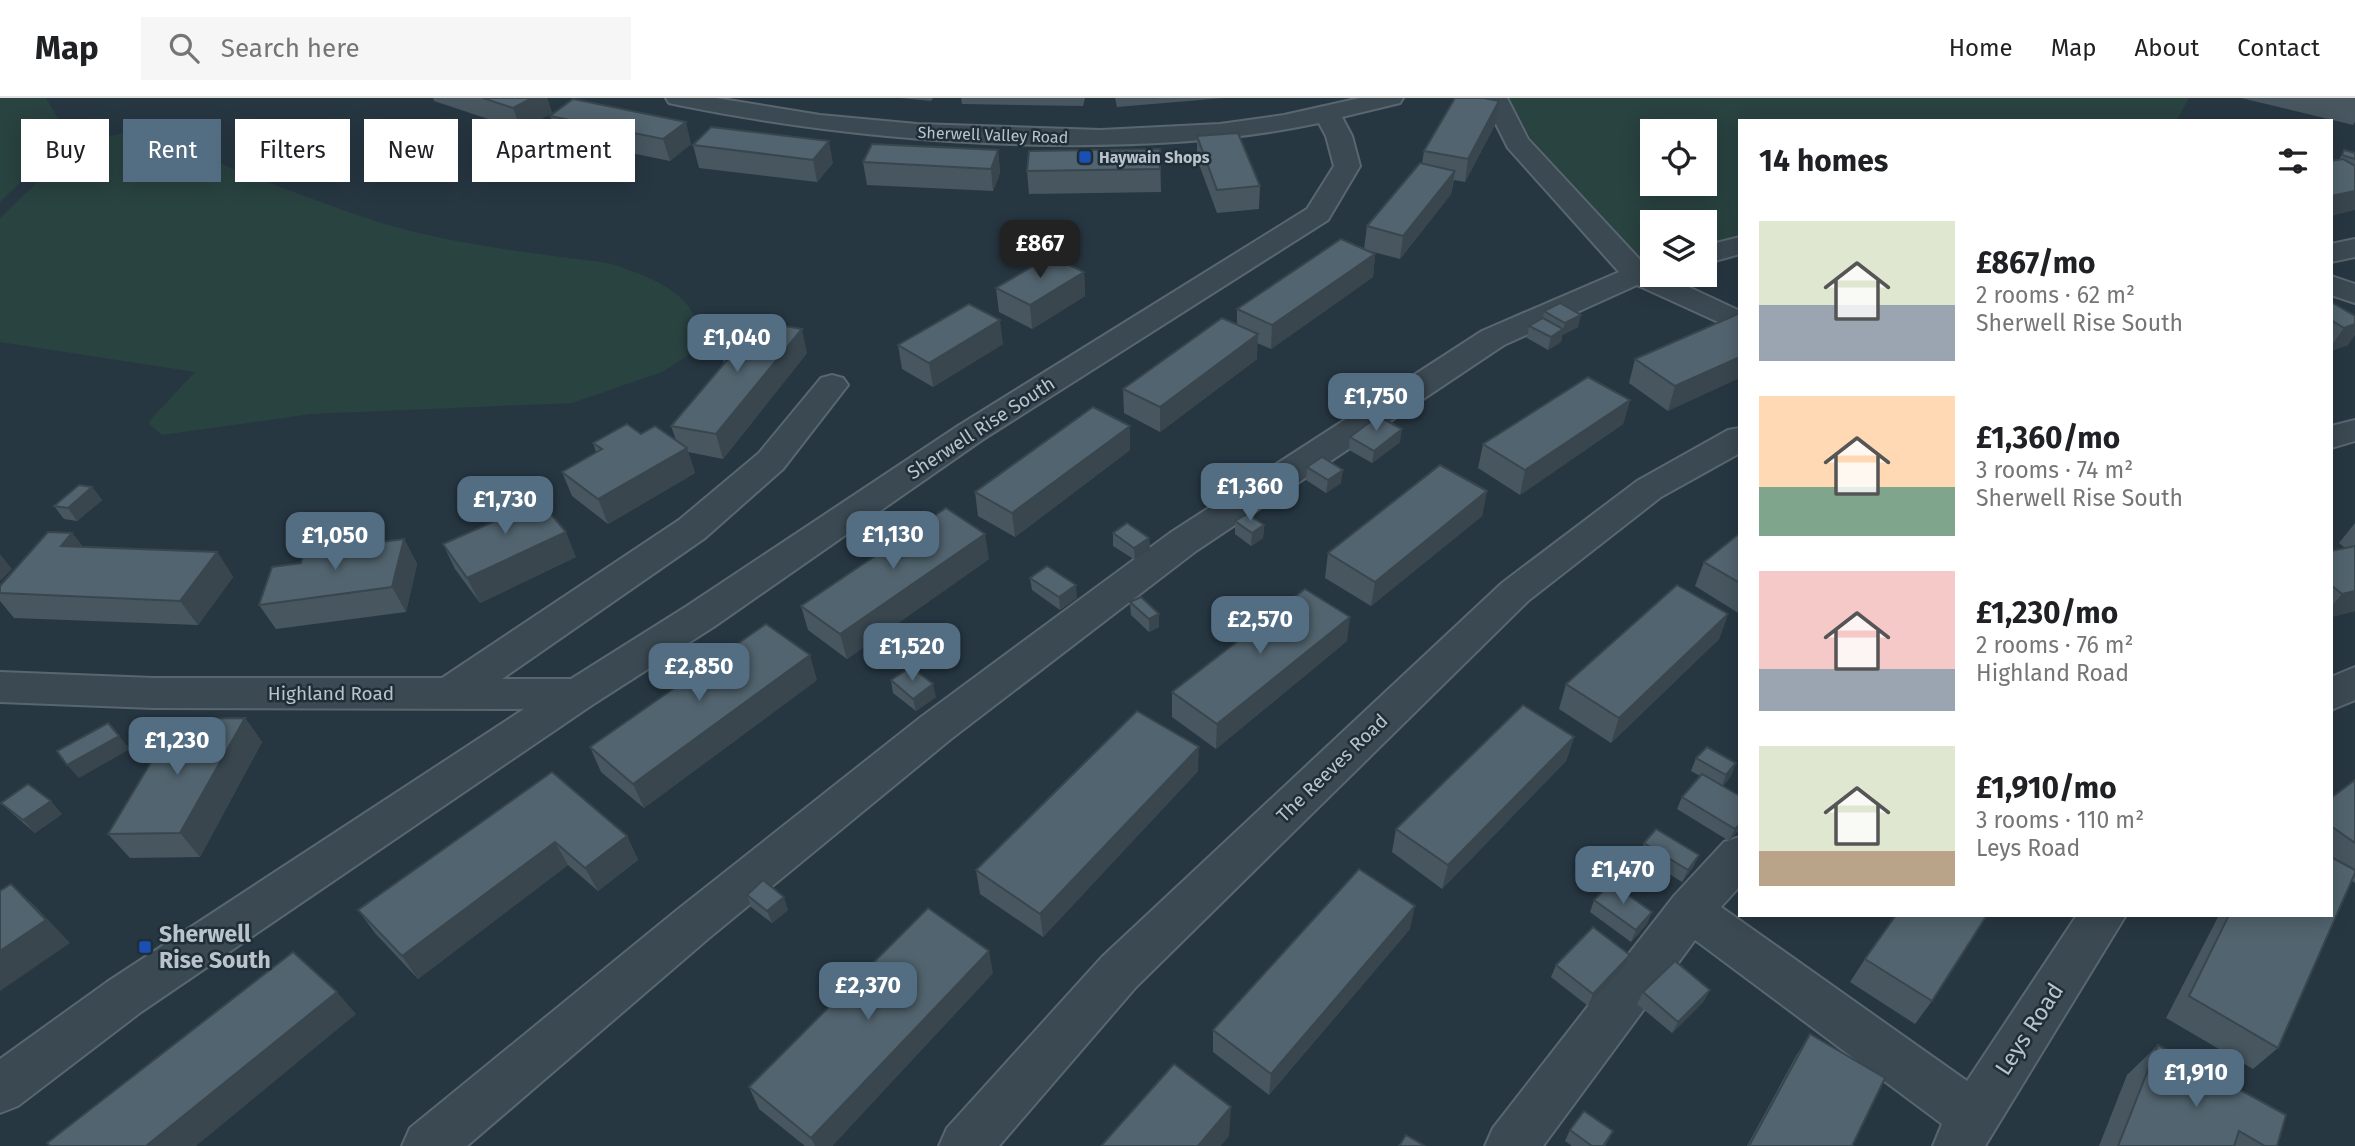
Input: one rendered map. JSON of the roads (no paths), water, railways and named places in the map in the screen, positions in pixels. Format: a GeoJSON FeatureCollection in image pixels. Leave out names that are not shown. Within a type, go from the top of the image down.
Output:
{"type":"FeatureCollection","features":[{"type":"Feature","properties":{"kind":"street","name":"Sherwell Valley Road"},"geometry":{"type":"LineString","coordinates":[[678,98],[738,111],[920,133],[1155,138],[1221,132],[1327,114],[1391,98]]}},
{"type":"Feature","properties":{"kind":"street"},"geometry":{"type":"LineString","coordinates":[[1495,98],[1517,142],[1640,267]]}},
{"type":"Feature","properties":{"kind":"street","name":"Sherwell Rise South"},"geometry":{"type":"LineString","coordinates":[[0,1089],[124,997],[578,694],[701,616],[970,433],[1318,214],[1347,166],[1339,136],[1327,114]]}},
{"type":"Feature","properties":{"kind":"street"},"geometry":{"type":"LineString","coordinates":[[1717,251],[1738,246]]}},
{"type":"Feature","properties":{"kind":"street"},"geometry":{"type":"LineString","coordinates":[[2333,253],[2355,248]]}},
{"type":"Feature","properties":{"kind":"street"},"geometry":{"type":"LineString","coordinates":[[428,1146],[682,933],[926,736],[1183,542],[1493,338],[1640,274]]}},
{"type":"Feature","properties":{"kind":"street"},"geometry":{"type":"LineString","coordinates":[[2333,286],[2355,294]]}},
{"type":"Feature","properties":{"kind":"street"},"geometry":{"type":"LineString","coordinates":[[1673,287],[1738,322]]}},
{"type":"Feature","properties":{"kind":"street"},"geometry":{"type":"LineString","coordinates":[[451,693],[692,529],[771,461],[832,386]]}},
{"type":"Feature","properties":{"kind":"street"},"geometry":{"type":"LineString","coordinates":[[2333,436],[2355,430]]}},
{"type":"Feature","properties":{"kind":"street","name":"The Reeves Road"},"geometry":{"type":"LineString","coordinates":[[965,1146],[1119,972],[1515,592],[1648,489],[1738,439]]}},
{"type":"Feature","properties":{"kind":"street"},"geometry":{"type":"LineString","coordinates":[[2333,694],[2355,682]]}},
{"type":"Feature","properties":{"kind":"street","name":"Highland Road"},"geometry":{"type":"LineString","coordinates":[[0,687],[153,693],[578,694]]}},
{"type":"Feature","properties":{"kind":"street"},"geometry":{"type":"LineString","coordinates":[[1511,1146],[1690,909],[1738,857]]}},
{"type":"Feature","properties":{"kind":"street"},"geometry":{"type":"LineString","coordinates":[[1690,909],[1966,1131]]}},
{"type":"Feature","properties":{"kind":"street","name":"Leys Road"},"geometry":{"type":"LineString","coordinates":[[1966,1131],[2102,917]]}},
{"type":"Feature","properties":{"kind":"place","name":"Haywain Shops"},"geometry":{"type":"Point","coordinates":[1085,157]}},
{"type":"Feature","properties":{"kind":"place","name":"Sherwell Rise South"},"geometry":{"type":"Point","coordinates":[145,947]}}]}
